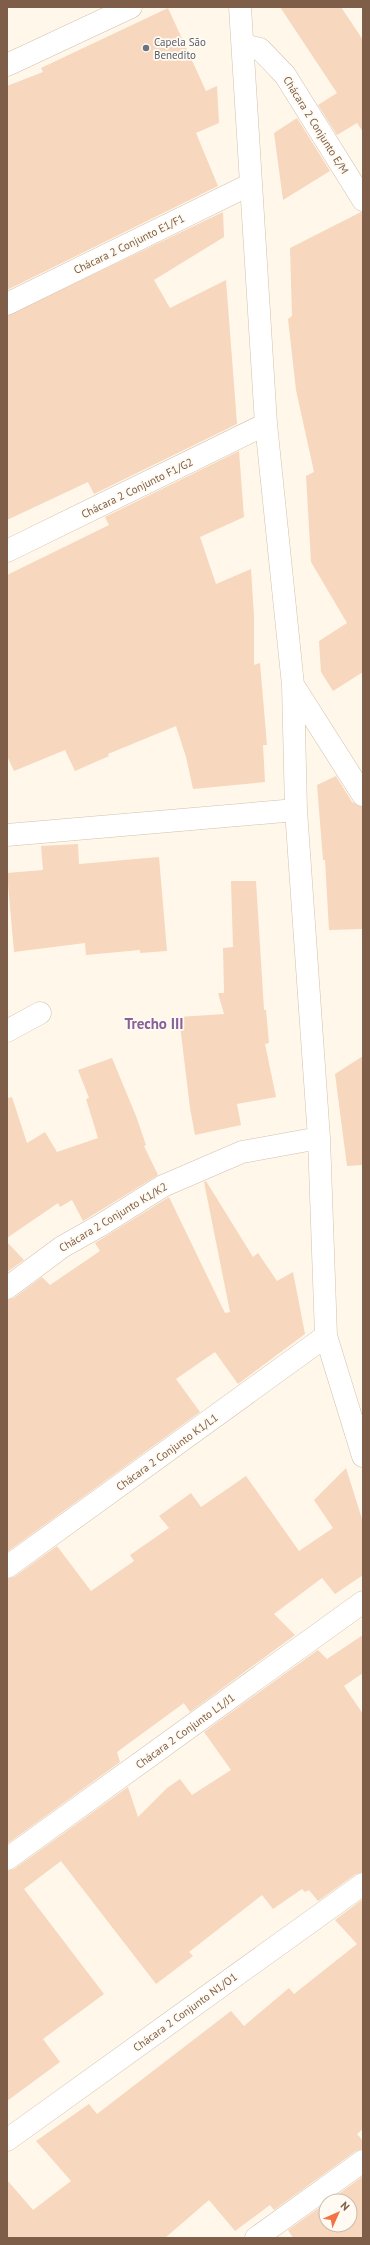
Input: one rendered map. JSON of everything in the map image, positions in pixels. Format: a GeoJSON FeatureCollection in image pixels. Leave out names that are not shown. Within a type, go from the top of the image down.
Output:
{"type":"FeatureCollection","features":[{"type":"Feature","properties":{"kind":"street"},"geometry":{"type":"LineString","coordinates":[[7,65],[131,7]]}},
{"type":"Feature","properties":{"kind":"street"},"geometry":{"type":"LineString","coordinates":[[240,7],[266,424],[293,685],[296,810],[319,1138],[326,1336],[363,1453]]}},
{"type":"Feature","properties":{"kind":"street","name":"Chácara 2 Conjunto E/M"},"geometry":{"type":"LineString","coordinates":[[243,44],[260,49],[285,75],[363,200]]}},
{"type":"Feature","properties":{"kind":"street","name":"Chácara 2 Conjunto E1/F1"},"geometry":{"type":"LineString","coordinates":[[7,304],[251,184]]}},
{"type":"Feature","properties":{"kind":"street","name":"Chácara 2 Conjunto F1/G2"},"geometry":{"type":"LineString","coordinates":[[7,551],[266,424]]}},
{"type":"Feature","properties":{"kind":"street"},"geometry":{"type":"LineString","coordinates":[[293,685],[363,795]]}},
{"type":"Feature","properties":{"kind":"street"},"geometry":{"type":"LineString","coordinates":[[7,835],[296,810]]}},
{"type":"Feature","properties":{"kind":"street"},"geometry":{"type":"LineString","coordinates":[[7,1031],[40,1013]]}},
{"type":"Feature","properties":{"kind":"street","name":"Chácara 2 Conjunto K1/K2"},"geometry":{"type":"LineString","coordinates":[[7,1288],[62,1247],[101,1225],[163,1186],[242,1152],[319,1138]]}},
{"type":"Feature","properties":{"kind":"street","name":"Chácara 2 Conjunto K1/L1"},"geometry":{"type":"LineString","coordinates":[[7,1567],[326,1336]]}},
{"type":"Feature","properties":{"kind":"street","name":"Chácara 2 Conjunto L1/J1"},"geometry":{"type":"LineString","coordinates":[[7,1859],[363,1602]]}},
{"type":"Feature","properties":{"kind":"street","name":"Chácara 2 Conjunto N1/O1"},"geometry":{"type":"LineString","coordinates":[[7,2140],[363,1884]]}},
{"type":"Feature","properties":{"kind":"street"},"geometry":{"type":"LineString","coordinates":[[256,2238],[363,2160]]}},
{"type":"Feature","properties":{"kind":"building"},"geometry":{"type":"Polygon","coordinates":[[[280,7],[341,7],[363,40],[363,132],[357,123],[337,135],[318,105],[337,93],[280,7]]]}},
{"type":"Feature","properties":{"kind":"building"},"geometry":{"type":"Polygon","coordinates":[[[168,8],[206,91],[217,86],[219,123],[196,133],[218,186],[7,290],[7,86],[43,72],[41,68],[168,8]]]}},
{"type":"Feature","properties":{"kind":"building"},"geometry":{"type":"Polygon","coordinates":[[[297,118],[330,171],[283,200],[274,133],[297,118]]]}},
{"type":"Feature","properties":{"kind":"building"},"geometry":{"type":"Polygon","coordinates":[[[223,212],[224,237],[154,280],[170,308],[226,280],[237,424],[94,494],[88,482],[7,520],[7,316],[223,212]]]}},
{"type":"Feature","properties":{"kind":"building"},"geometry":{"type":"Polygon","coordinates":[[[363,212],[363,672],[333,691],[321,672],[319,641],[347,623],[311,562],[306,476],[314,472],[296,390],[288,319],[292,316],[290,248],[363,212]]]}},
{"type":"Feature","properties":{"kind":"building"},"geometry":{"type":"Polygon","coordinates":[[[239,451],[244,517],[200,537],[216,584],[251,569],[254,616],[254,665],[260,663],[267,745],[263,745],[265,782],[193,789],[186,757],[176,726],[108,754],[109,756],[75,771],[65,750],[14,771],[7,756],[7,575],[109,525],[105,517],[239,451]]]}},
{"type":"Feature","properties":{"kind":"building"},"geometry":{"type":"Polygon","coordinates":[[[336,776],[352,802],[363,807],[363,929],[329,930],[325,860],[323,860],[317,785],[336,776]]]}},
{"type":"Feature","properties":{"kind":"building"},"geometry":{"type":"Polygon","coordinates":[[[78,844],[79,864],[159,857],[167,951],[140,953],[140,950],[86,955],[85,943],[14,952],[7,873],[43,870],[41,846],[78,844]]]}},
{"type":"Feature","properties":{"kind":"building"},"geometry":{"type":"Polygon","coordinates":[[[231,881],[256,881],[264,1010],[266,1010],[269,1043],[265,1044],[276,1097],[237,1104],[241,1125],[195,1135],[190,1108],[179,1017],[224,1014],[218,993],[224,993],[223,948],[233,947],[231,881]]]}},
{"type":"Feature","properties":{"kind":"building"},"geometry":{"type":"Polygon","coordinates":[[[363,1056],[363,1165],[347,1166],[335,1074],[363,1056]]]}},
{"type":"Feature","properties":{"kind":"building"},"geometry":{"type":"Polygon","coordinates":[[[112,1058],[136,1116],[146,1145],[144,1146],[158,1175],[83,1221],[72,1200],[60,1207],[58,1203],[7,1238],[7,1098],[12,1097],[27,1143],[45,1132],[57,1152],[98,1138],[86,1099],[89,1098],[78,1070],[112,1058]]]}},
{"type":"Feature","properties":{"kind":"building"},"geometry":{"type":"Polygon","coordinates":[[[206,1181],[253,1257],[258,1253],[277,1281],[293,1272],[305,1334],[238,1384],[215,1352],[176,1379],[200,1412],[7,1552],[7,1300],[14,1298],[42,1277],[50,1285],[100,1251],[95,1243],[169,1197],[225,1313],[230,1312],[204,1182],[206,1181]]]}},
{"type":"Feature","properties":{"kind":"building"},"geometry":{"type":"Polygon","coordinates":[[[7,1242],[24,1260],[7,1272],[7,1242]]]}},
{"type":"Feature","properties":{"kind":"building"},"geometry":{"type":"Polygon","coordinates":[[[346,1468],[363,1522],[363,1575],[335,1594],[322,1578],[274,1614],[295,1635],[190,1712],[184,1703],[117,1752],[120,1762],[7,1844],[7,1579],[14,1577],[57,1546],[91,1591],[134,1561],[130,1555],[169,1528],[159,1516],[191,1493],[201,1507],[246,1476],[299,1551],[333,1528],[314,1500],[346,1468]]]}},
{"type":"Feature","properties":{"kind":"building"},"geometry":{"type":"Polygon","coordinates":[[[363,1635],[363,1673],[344,1686],[363,1714],[363,1872],[356,1874],[318,1901],[309,1890],[305,1892],[302,1889],[273,1909],[262,1895],[189,1952],[193,1956],[156,1984],[61,1861],[24,1889],[104,1994],[43,2039],[60,2062],[7,2101],[7,1871],[14,1869],[128,1787],[138,1817],[167,1788],[180,1779],[192,1795],[231,1770],[204,1732],[318,1650],[327,1659],[363,1635]]]}},
{"type":"Feature","properties":{"kind":"building"},"geometry":{"type":"Polygon","coordinates":[[[363,1899],[363,2129],[357,2134],[363,2141],[363,2149],[356,2151],[274,2210],[270,2205],[235,2231],[209,2200],[165,2238],[7,2238],[7,2180],[33,2210],[71,2181],[36,2141],[89,2104],[97,2114],[231,2011],[244,2026],[289,1988],[294,1994],[357,1944],[335,1920],[363,1899]]]}},
{"type":"Feature","properties":{"kind":"building"},"geometry":{"type":"Polygon","coordinates":[[[363,2176],[363,2238],[293,2238],[288,2230],[318,2209],[318,2233],[358,2233],[358,2193],[340,2193],[363,2176]]]}},
{"type":"Feature","properties":{"kind":"place","name":"Capela São Benedito"},"geometry":{"type":"Point","coordinates":[146,48]}},
{"type":"Feature","properties":{"kind":"district","name":"Trecho III"},"geometry":{"type":"Point","coordinates":[154,1023]}}]}
